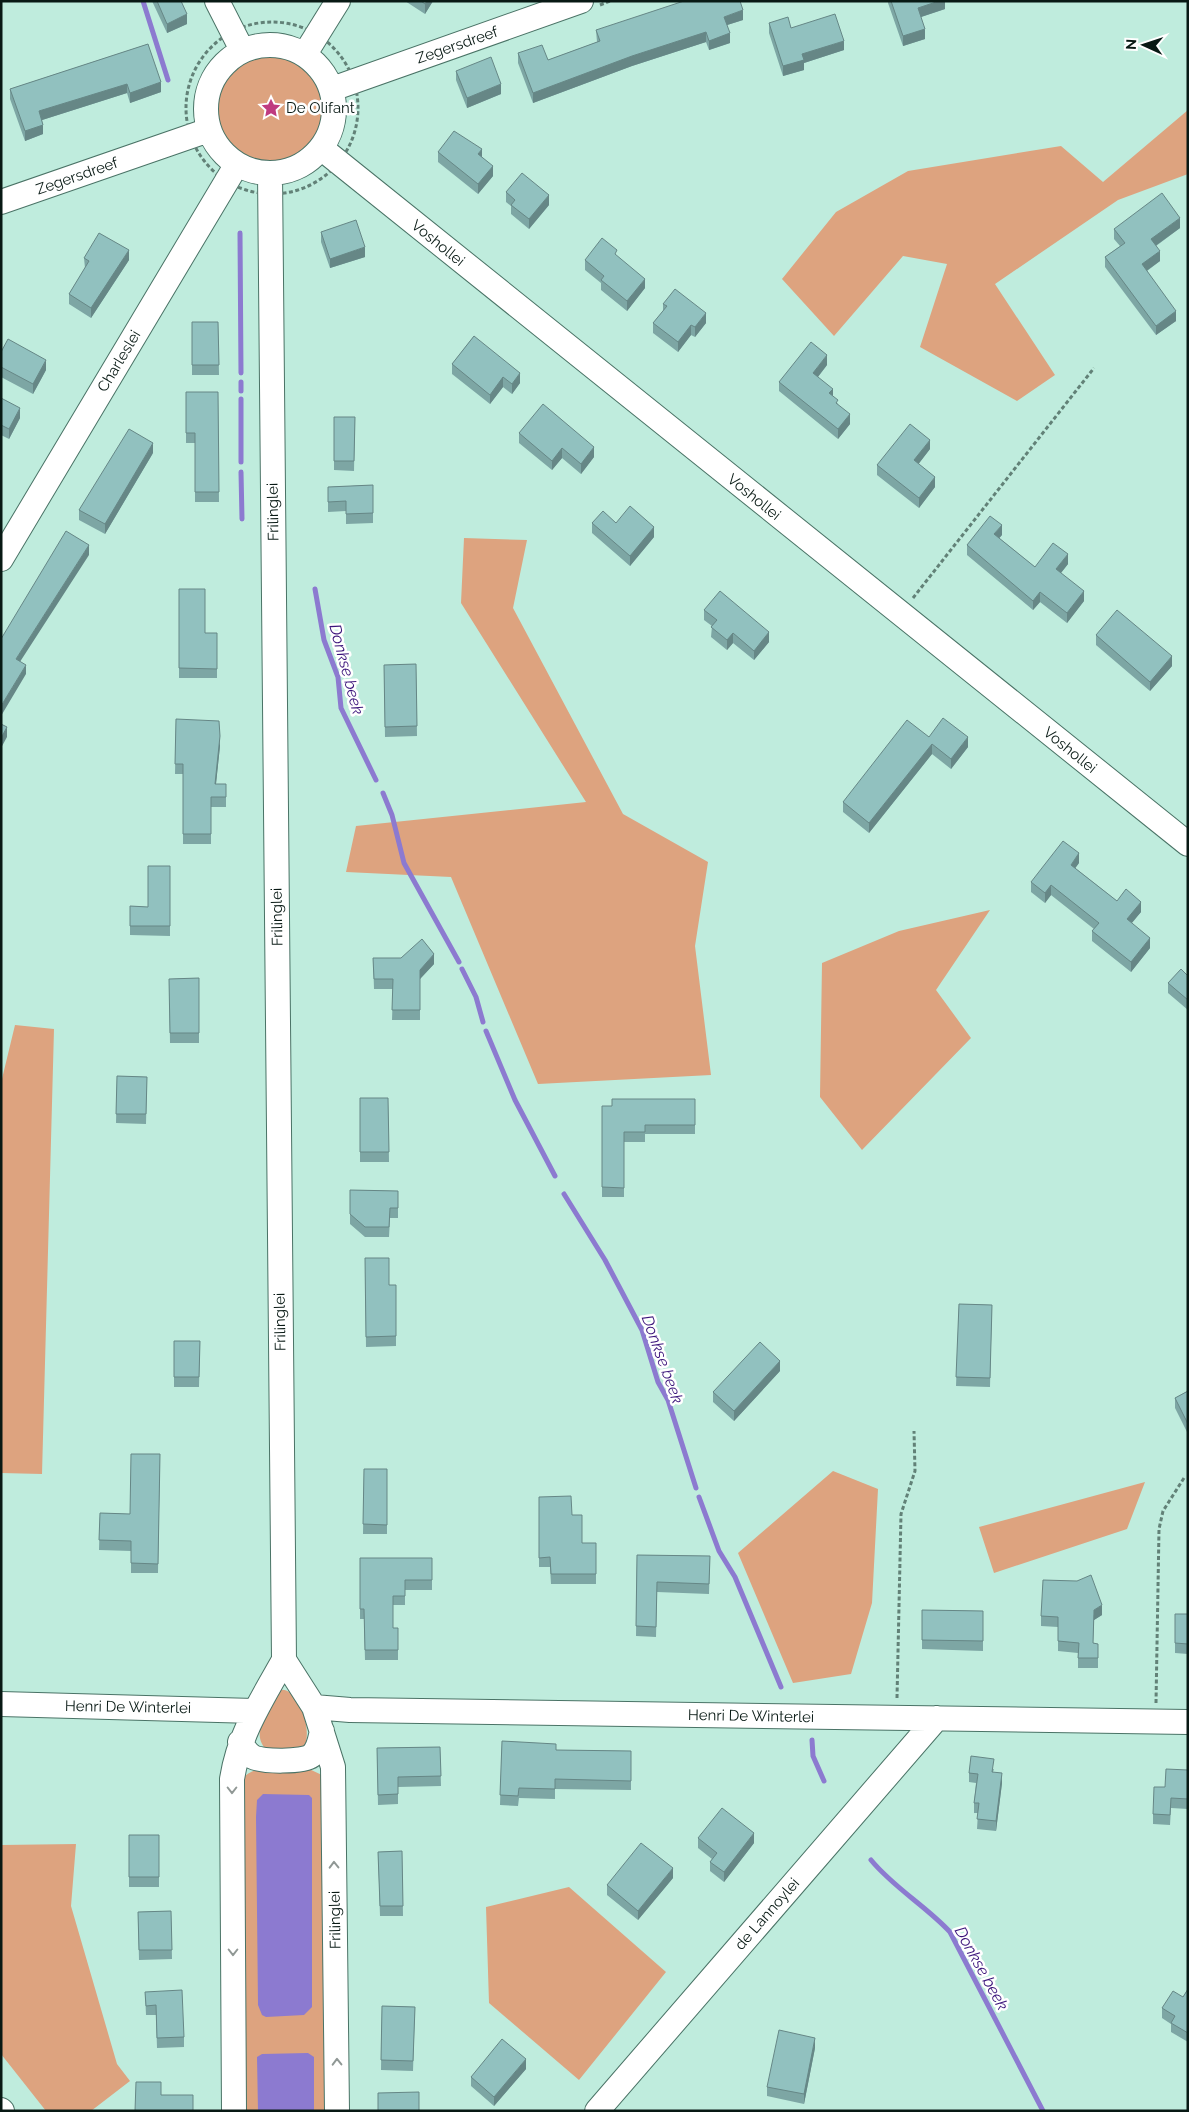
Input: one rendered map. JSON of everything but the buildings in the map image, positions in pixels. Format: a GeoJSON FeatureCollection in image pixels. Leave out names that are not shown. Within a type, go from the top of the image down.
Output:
{"type":"FeatureCollection","features":[{"type":"Feature","properties":{"kind":"street"},"geometry":{"type":"LineString","coordinates":[[217,1],[242,50]]}},
{"type":"Feature","properties":{"kind":"street"},"geometry":{"type":"LineString","coordinates":[[306,54],[338,1]]}},
{"type":"Feature","properties":{"kind":"street","name":"Zegersdreef"},"geometry":{"type":"LineString","coordinates":[[343,85],[581,1]]}},
{"type":"Feature","properties":{"kind":"street"},"geometry":{"type":"LineString","coordinates":[[264,44],[285,45],[306,54],[343,85],[335,110],[329,156],[306,162],[270,184],[253,171],[232,173],[220,150],[200,133],[210,84],[223,64],[242,50],[264,44]]}},
{"type":"Feature","properties":{"kind":"street","name":"Zegersdreef"},"geometry":{"type":"LineString","coordinates":[[1,202],[200,133]]}},
{"type":"Feature","properties":{"kind":"street","name":"Voshollei"},"geometry":{"type":"LineString","coordinates":[[329,156],[1188,844]]}},
{"type":"Feature","properties":{"kind":"street","name":"Charleslei"},"geometry":{"type":"LineString","coordinates":[[5,546],[232,173]]}},
{"type":"Feature","properties":{"kind":"street","name":"Frilinglei"},"geometry":{"type":"LineString","coordinates":[[270,184],[284,1660],[314,1707],[333,1767],[337,2111]]}},
{"type":"Feature","properties":{"kind":"street"},"geometry":{"type":"LineString","coordinates":[[234,2111],[232,1779],[240,1742],[254,1711],[284,1660]]}},
{"type":"Feature","properties":{"kind":"street","name":"Henri De Winterlei"},"geometry":{"type":"LineString","coordinates":[[1,1704],[254,1711]]}},
{"type":"Feature","properties":{"kind":"street","name":"Henri De Winterlei"},"geometry":{"type":"LineString","coordinates":[[314,1707],[360,1710],[1188,1722]]}},
{"type":"Feature","properties":{"kind":"street","name":"de Lannoylei"},"geometry":{"type":"LineString","coordinates":[[597,2111],[937,1718]]}},
{"type":"Feature","properties":{"kind":"street"},"geometry":{"type":"LineString","coordinates":[[240,1742],[246,1753],[254,1758],[265,1760],[305,1760],[313,1755],[318,1748],[322,1731]]}},
{"type":"Feature","properties":{"kind":"path"},"geometry":{"type":"LineString","coordinates":[[200,133],[206,163],[232,173],[248,191],[270,184],[287,193],[311,185],[332,171],[329,156],[348,149],[356,125],[358,99],[343,85],[346,61],[318,34]]}},
{"type":"Feature","properties":{"kind":"path"},"geometry":{"type":"LineString","coordinates":[[900,615],[1094,368]]}},
{"type":"Feature","properties":{"kind":"path"},"geometry":{"type":"LineString","coordinates":[[897,1718],[902,1514],[915,1470],[914,1431]]}},
{"type":"Feature","properties":{"kind":"path"},"geometry":{"type":"LineString","coordinates":[[1156,1722],[1159,1529],[1163,1510],[1184,1478]]}},
{"type":"Feature","properties":{"kind":"shaded area"},"geometry":{"type":"Polygon","coordinates":[[[271,55],[292,59],[309,71],[321,88],[325,109],[321,130],[309,147],[292,159],[271,163],[250,159],[233,147],[221,130],[217,109],[221,88],[233,71],[250,59],[271,55]]]}},
{"type":"Feature","properties":{"kind":"shaded area"},"geometry":{"type":"Polygon","coordinates":[[[1188,110],[1188,174],[1118,200],[995,284],[1055,375],[1017,401],[920,347],[947,264],[903,256],[834,336],[782,279],[836,212],[908,171],[1061,146],[1103,182],[1188,110]]]}},
{"type":"Feature","properties":{"kind":"shaded area"},"geometry":{"type":"Polygon","coordinates":[[[464,538],[527,540],[513,608],[623,814],[708,862],[695,946],[711,1075],[538,1084],[451,877],[346,872],[356,826],[586,802],[461,603],[464,538]]]}},
{"type":"Feature","properties":{"kind":"shaded area"},"geometry":{"type":"Polygon","coordinates":[[[990,910],[936,990],[971,1038],[862,1150],[820,1097],[822,963],[899,931],[990,910]]]}},
{"type":"Feature","properties":{"kind":"shaded area"},"geometry":{"type":"Polygon","coordinates":[[[15,1025],[54,1029],[42,1474],[1,1473],[1,1083],[15,1025]]]}},
{"type":"Feature","properties":{"kind":"shaded area"},"geometry":{"type":"Polygon","coordinates":[[[833,1471],[878,1489],[872,1603],[851,1674],[793,1683],[738,1553],[833,1471]]]}},
{"type":"Feature","properties":{"kind":"shaded area"},"geometry":{"type":"Polygon","coordinates":[[[1145,1482],[1127,1529],[994,1573],[979,1527],[1145,1482]]]}},
{"type":"Feature","properties":{"kind":"shaded area"},"geometry":{"type":"Polygon","coordinates":[[[280,1690],[287,1691],[294,1696],[303,1713],[307,1733],[303,1748],[267,1750],[262,1743],[260,1728],[280,1690]]]}},
{"type":"Feature","properties":{"kind":"shaded area"},"geometry":{"type":"Polygon","coordinates":[[[263,1768],[307,1768],[324,1776],[330,2111],[242,2111],[242,1779],[255,1770],[263,1768]]]}},
{"type":"Feature","properties":{"kind":"shaded area"},"geometry":{"type":"Polygon","coordinates":[[[263,1794],[309,1795],[312,1798],[312,2007],[304,2015],[266,2017],[262,2015],[258,2005],[256,1817],[257,1800],[263,1794]]]}},
{"type":"Feature","properties":{"kind":"shaded area"},"geometry":{"type":"Polygon","coordinates":[[[76,1844],[71,1906],[117,2064],[130,2081],[91,2111],[46,2111],[1,2054],[1,1845],[76,1844]]]}},
{"type":"Feature","properties":{"kind":"shaded area"},"geometry":{"type":"Polygon","coordinates":[[[569,1887],[666,1972],[579,2080],[489,2003],[486,1907],[569,1887]]]}},
{"type":"Feature","properties":{"kind":"shaded area"},"geometry":{"type":"Polygon","coordinates":[[[308,2053],[314,2057],[314,2111],[258,2111],[257,2057],[262,2054],[308,2053]]]}},
{"type":"Feature","properties":{"kind":"waterway","name":"Donkse beek"},"geometry":{"type":"LineString","coordinates":[[143,1],[168,80]]}},
{"type":"Feature","properties":{"kind":"waterway","name":"Donkse beek"},"geometry":{"type":"LineString","coordinates":[[240,233],[241,373]]}},
{"type":"Feature","properties":{"kind":"waterway","name":"Donkse beek"},"geometry":{"type":"LineString","coordinates":[[241,382],[241,391]]}},
{"type":"Feature","properties":{"kind":"waterway","name":"Donkse beek"},"geometry":{"type":"LineString","coordinates":[[241,399],[241,462]]}},
{"type":"Feature","properties":{"kind":"waterway","name":"Donkse beek"},"geometry":{"type":"LineString","coordinates":[[241,472],[242,519]]}},
{"type":"Feature","properties":{"kind":"waterway","name":"Donkse beek"},"geometry":{"type":"LineString","coordinates":[[315,589],[324,640],[338,677],[341,708],[376,780]]}},
{"type":"Feature","properties":{"kind":"waterway","name":"Donkse beek"},"geometry":{"type":"LineString","coordinates":[[383,793],[392,815],[404,863],[459,962]]}},
{"type":"Feature","properties":{"kind":"waterway","name":"Donkse beek"},"geometry":{"type":"LineString","coordinates":[[462,969],[476,997],[483,1022]]}},
{"type":"Feature","properties":{"kind":"waterway","name":"Donkse beek"},"geometry":{"type":"LineString","coordinates":[[486,1031],[515,1100],[555,1176]]}},
{"type":"Feature","properties":{"kind":"waterway","name":"Donkse beek"},"geometry":{"type":"LineString","coordinates":[[564,1194],[605,1260],[642,1330],[658,1382],[668,1400],[696,1488]]}},
{"type":"Feature","properties":{"kind":"waterway","name":"Donkse beek"},"geometry":{"type":"LineString","coordinates":[[699,1497],[719,1551],[735,1577],[781,1687]]}},
{"type":"Feature","properties":{"kind":"waterway","name":"Donkse beek"},"geometry":{"type":"LineString","coordinates":[[812,1740],[813,1756],[824,1781]]}},
{"type":"Feature","properties":{"kind":"waterway","name":"Donkse beek"},"geometry":{"type":"LineString","coordinates":[[871,1860],[950,1932],[1043,2111]]}},
{"type":"Feature","properties":{"kind":"place","name":"De Olifant"},"geometry":{"type":"Point","coordinates":[271,108]}}]}
